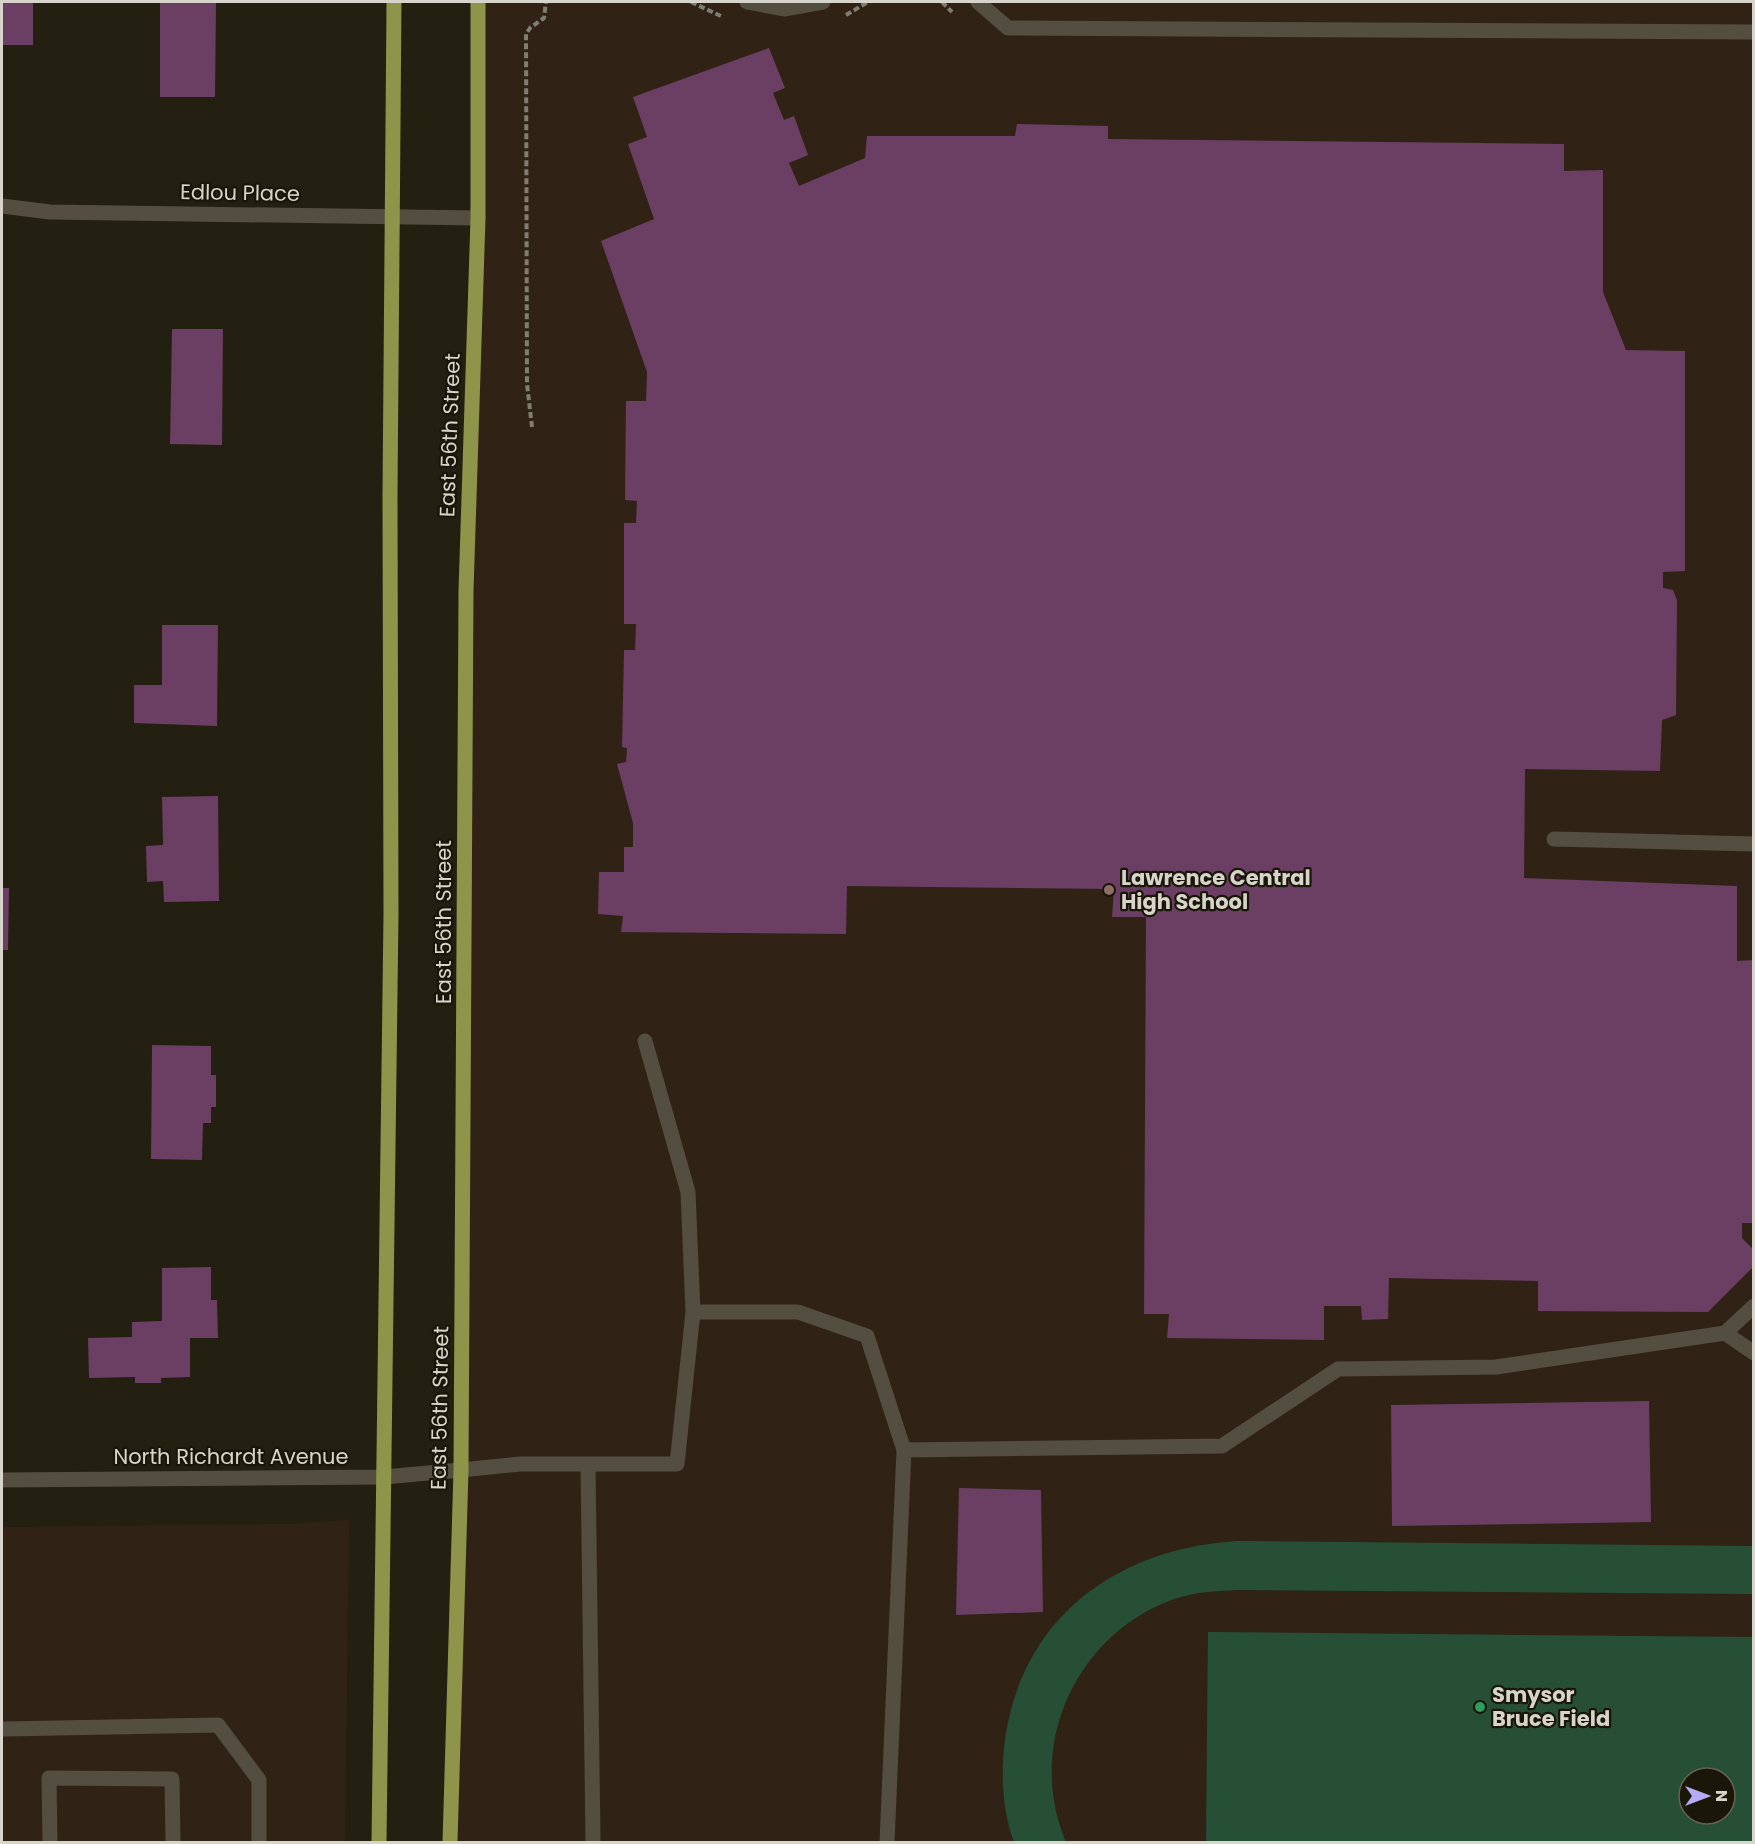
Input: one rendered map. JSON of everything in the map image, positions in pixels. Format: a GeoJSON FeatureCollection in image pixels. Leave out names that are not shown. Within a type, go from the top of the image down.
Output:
{"type":"FeatureCollection","features":[{"type":"Feature","properties":{"kind":"main road"},"geometry":{"type":"LineString","coordinates":[[379,1842],[391,915],[394,2]]}},
{"type":"Feature","properties":{"kind":"main road","name":"East 56th Street"},"geometry":{"type":"LineString","coordinates":[[450,1842],[461,1470],[466,591],[478,218],[478,2]]}},
{"type":"Feature","properties":{"kind":"street"},"geometry":{"type":"LineString","coordinates":[[747,2],[784,9],[823,2]]}},
{"type":"Feature","properties":{"kind":"street"},"geometry":{"type":"LineString","coordinates":[[978,2],[1008,28],[1754,32]]}},
{"type":"Feature","properties":{"kind":"street","name":"Edlou Place"},"geometry":{"type":"LineString","coordinates":[[2,207],[50,212],[478,218]]}},
{"type":"Feature","properties":{"kind":"street"},"geometry":{"type":"LineString","coordinates":[[1554,838],[1754,844]]}},
{"type":"Feature","properties":{"kind":"street"},"geometry":{"type":"LineString","coordinates":[[645,1041],[688,1192],[693,1312],[798,1312],[867,1336],[904,1450],[887,1842]]}},
{"type":"Feature","properties":{"kind":"street"},"geometry":{"type":"LineString","coordinates":[[904,1450],[1222,1446],[1338,1369],[1496,1367],[1725,1333],[1754,1306]]}},
{"type":"Feature","properties":{"kind":"street","name":"North Richardt Avenue"},"geometry":{"type":"LineString","coordinates":[[2,1480],[384,1477],[520,1464],[678,1464],[693,1312]]}},
{"type":"Feature","properties":{"kind":"street"},"geometry":{"type":"LineString","coordinates":[[1725,1333],[1754,1353]]}},
{"type":"Feature","properties":{"kind":"street"},"geometry":{"type":"LineString","coordinates":[[588,1464],[593,1842]]}},
{"type":"Feature","properties":{"kind":"street"},"geometry":{"type":"LineString","coordinates":[[4,1729],[218,1725],[259,1780],[259,1842]]}},
{"type":"Feature","properties":{"kind":"street"},"geometry":{"type":"LineString","coordinates":[[50,1842],[49,1778],[172,1779],[173,1842]]}},
{"type":"Feature","properties":{"kind":"path"},"geometry":{"type":"LineString","coordinates":[[532,427],[527,384],[526,34],[530,28],[544,18],[546,2]]}},
{"type":"Feature","properties":{"kind":"shaded area","name":"Lawrence Central High School"},"geometry":{"type":"Polygon","coordinates":[[[473,2],[1753,2],[1753,1842],[456,1842],[473,2]]]}},
{"type":"Feature","properties":{"kind":"shaded area"},"geometry":{"type":"Polygon","coordinates":[[[349,1520],[345,1842],[2,1842],[2,1527],[287,1524],[349,1520]]]}},
{"type":"Feature","properties":{"kind":"green space"},"geometry":{"type":"Polygon","coordinates":[[[1238,1541],[1753,1546],[1753,1594],[1238,1590],[1198,1593],[1174,1599],[1140,1616],[1110,1638],[1086,1666],[1068,1698],[1056,1732],[1052,1768],[1055,1805],[1066,1842],[1014,1842],[1007,1819],[1004,1795],[1004,1748],[1013,1703],[1029,1663],[1052,1628],[1080,1599],[1114,1576],[1152,1558],[1193,1547],[1238,1541]]]}},
{"type":"Feature","properties":{"kind":"green space","name":"Smysor Bruce Field"},"geometry":{"type":"Polygon","coordinates":[[[1208,1632],[1753,1637],[1753,1842],[1206,1842],[1208,1632]]]}},
{"type":"Feature","properties":{"kind":"building"},"geometry":{"type":"Polygon","coordinates":[[[2,2],[33,2],[33,45],[2,45],[2,2]]]}},
{"type":"Feature","properties":{"kind":"building"},"geometry":{"type":"Polygon","coordinates":[[[160,2],[216,2],[215,97],[160,97],[160,2]]]}},
{"type":"Feature","properties":{"kind":"building","name":"Lawrence Central High School"},"geometry":{"type":"Polygon","coordinates":[[[769,48],[785,88],[773,93],[784,120],[794,116],[808,155],[789,163],[799,186],[865,158],[867,136],[1015,136],[1017,124],[1108,126],[1108,139],[1564,144],[1564,171],[1603,170],[1603,292],[1626,350],[1685,351],[1685,571],[1663,572],[1663,588],[1673,590],[1677,600],[1676,715],[1662,720],[1660,771],[1525,769],[1524,878],[1737,886],[1737,961],[1754,960],[1754,1223],[1742,1223],[1742,1238],[1754,1250],[1754,1266],[1708,1312],[1538,1311],[1538,1281],[1389,1278],[1388,1319],[1362,1320],[1361,1306],[1324,1306],[1324,1340],[1167,1338],[1169,1314],[1144,1314],[1146,917],[1112,917],[1114,889],[847,886],[846,934],[621,932],[623,916],[598,914],[599,872],[624,872],[624,847],[633,847],[633,823],[617,764],[626,762],[627,748],[622,747],[624,650],[635,650],[636,624],[624,624],[624,523],[636,523],[637,501],[625,500],[626,401],[646,401],[647,372],[601,241],[654,219],[628,144],[647,137],[633,97],[769,48]]]}},
{"type":"Feature","properties":{"kind":"building"},"geometry":{"type":"Polygon","coordinates":[[[172,329],[223,329],[222,445],[170,444],[172,329]]]}},
{"type":"Feature","properties":{"kind":"building"},"geometry":{"type":"Polygon","coordinates":[[[162,625],[218,625],[217,726],[134,723],[134,685],[162,685],[162,625]]]}},
{"type":"Feature","properties":{"kind":"building"},"geometry":{"type":"Polygon","coordinates":[[[218,796],[219,901],[164,902],[163,881],[147,882],[146,846],[163,845],[162,797],[218,796]]]}},
{"type":"Feature","properties":{"kind":"building"},"geometry":{"type":"Polygon","coordinates":[[[2,888],[9,888],[8,950],[2,950],[2,888]]]}},
{"type":"Feature","properties":{"kind":"building"},"geometry":{"type":"Polygon","coordinates":[[[152,1045],[211,1046],[211,1075],[216,1075],[216,1107],[211,1107],[211,1123],[203,1123],[202,1160],[151,1159],[152,1045]]]}},
{"type":"Feature","properties":{"kind":"building"},"geometry":{"type":"Polygon","coordinates":[[[211,1267],[211,1300],[217,1300],[218,1338],[190,1338],[190,1377],[161,1378],[161,1383],[135,1383],[135,1377],[89,1378],[88,1338],[132,1337],[132,1322],[162,1321],[162,1268],[211,1267]]]}},
{"type":"Feature","properties":{"kind":"building"},"geometry":{"type":"Polygon","coordinates":[[[1649,1401],[1651,1522],[1392,1526],[1391,1405],[1649,1401]]]}},
{"type":"Feature","properties":{"kind":"building"},"geometry":{"type":"Polygon","coordinates":[[[959,1488],[1041,1490],[1043,1612],[956,1615],[959,1488]]]}},
{"type":"Feature","properties":{"kind":"place","name":"Lawrence Central High School"},"geometry":{"type":"Point","coordinates":[1109,890]}},
{"type":"Feature","properties":{"kind":"place","name":"Smysor Bruce Field"},"geometry":{"type":"Point","coordinates":[1480,1707]}}]}
